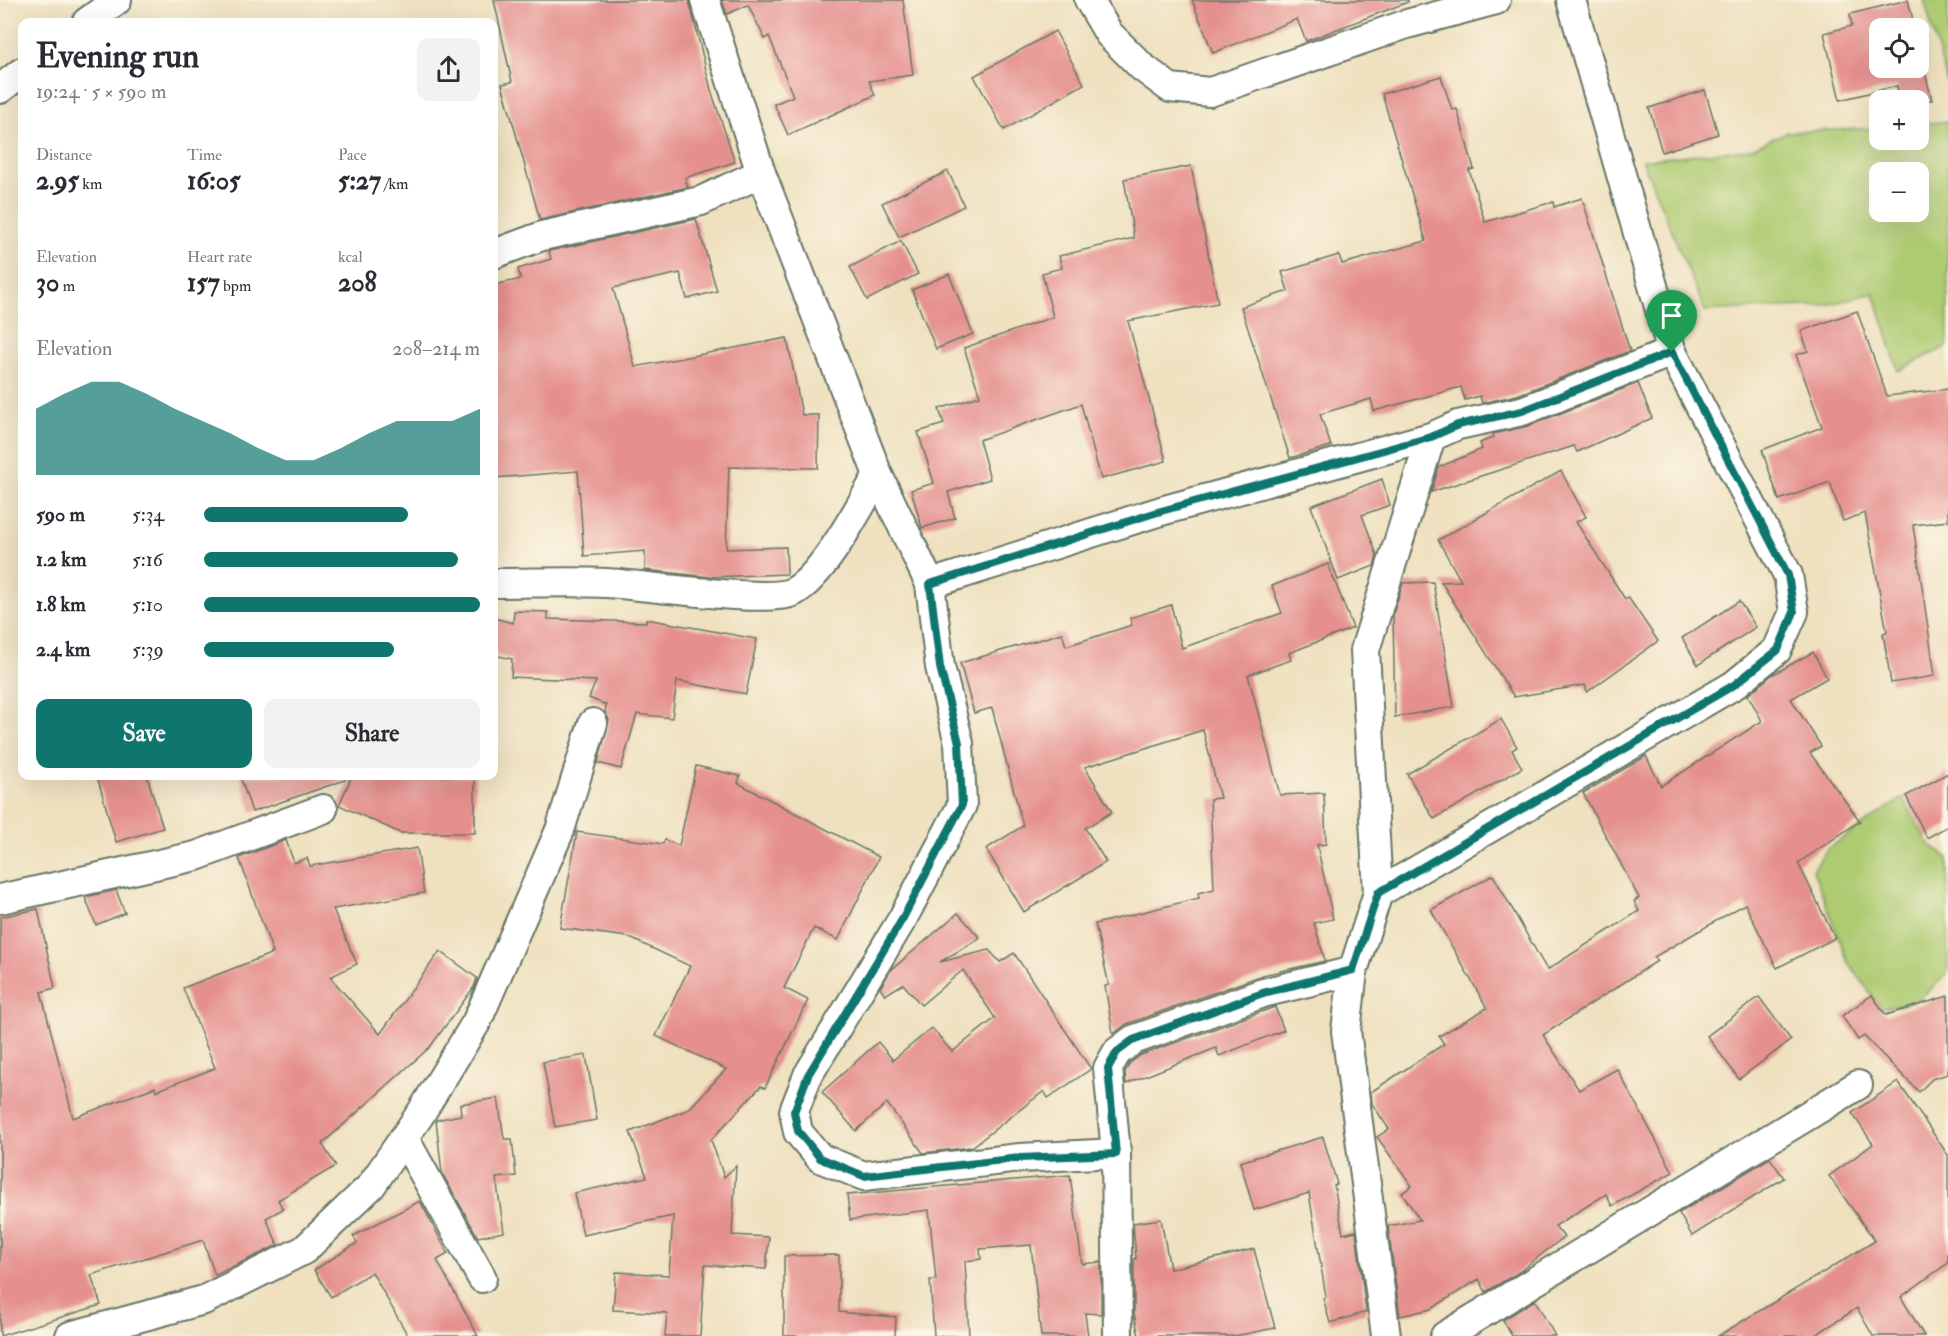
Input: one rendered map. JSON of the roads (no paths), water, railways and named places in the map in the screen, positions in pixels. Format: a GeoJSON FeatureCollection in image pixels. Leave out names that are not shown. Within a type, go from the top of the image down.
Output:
{"type":"FeatureCollection","features":[{"type":"Feature","properties":{"kind":"street"},"geometry":{"type":"LineString","coordinates":[[92,18],[117,0]]}},
{"type":"Feature","properties":{"kind":"street"},"geometry":{"type":"LineString","coordinates":[[705,0],[761,173],[878,475],[930,584],[940,667],[959,743],[962,805],[903,918],[808,1075],[794,1112],[798,1131],[820,1158],[864,1176],[1020,1158],[1116,1154]]}},
{"type":"Feature","properties":{"kind":"street"},"geometry":{"type":"LineString","coordinates":[[1089,0],[1109,34],[1142,67],[1170,88],[1210,92],[1407,24],[1496,0]]}},
{"type":"Feature","properties":{"kind":"street"},"geometry":{"type":"LineString","coordinates":[[1378,893],[1734,685],[1778,650],[1794,612],[1788,575],[1672,352],[1572,0]]}},
{"type":"Feature","properties":{"kind":"street"},"geometry":{"type":"LineString","coordinates":[[0,89],[18,75]]}},
{"type":"Feature","properties":{"kind":"street"},"geometry":{"type":"LineString","coordinates":[[498,252],[542,236],[700,201],[761,173]]}},
{"type":"Feature","properties":{"kind":"street"},"geometry":{"type":"LineString","coordinates":[[930,584],[1161,511],[1431,437],[1458,425],[1522,411],[1672,352]]}},
{"type":"Feature","properties":{"kind":"street"},"geometry":{"type":"LineString","coordinates":[[1386,1336],[1347,1031],[1353,970],[1378,893],[1365,650],[1431,437]]}},
{"type":"Feature","properties":{"kind":"street"},"geometry":{"type":"LineString","coordinates":[[498,583],[605,583],[762,596],[792,593],[809,580],[878,475]]}},
{"type":"Feature","properties":{"kind":"street"},"geometry":{"type":"LineString","coordinates":[[70,1336],[204,1300],[304,1250],[371,1186],[404,1138],[477,1021],[560,830],[593,723]]}},
{"type":"Feature","properties":{"kind":"street"},"geometry":{"type":"LineString","coordinates":[[0,899],[196,856],[323,809]]}},
{"type":"Feature","properties":{"kind":"street"},"geometry":{"type":"LineString","coordinates":[[1118,1336],[1116,1154],[1108,1068],[1117,1052],[1133,1040],[1263,993],[1353,970]]}},
{"type":"Feature","properties":{"kind":"street"},"geometry":{"type":"LineString","coordinates":[[1445,1336],[1858,1085]]}},
{"type":"Feature","properties":{"kind":"street"},"geometry":{"type":"LineString","coordinates":[[404,1138],[482,1278]]}}]}
